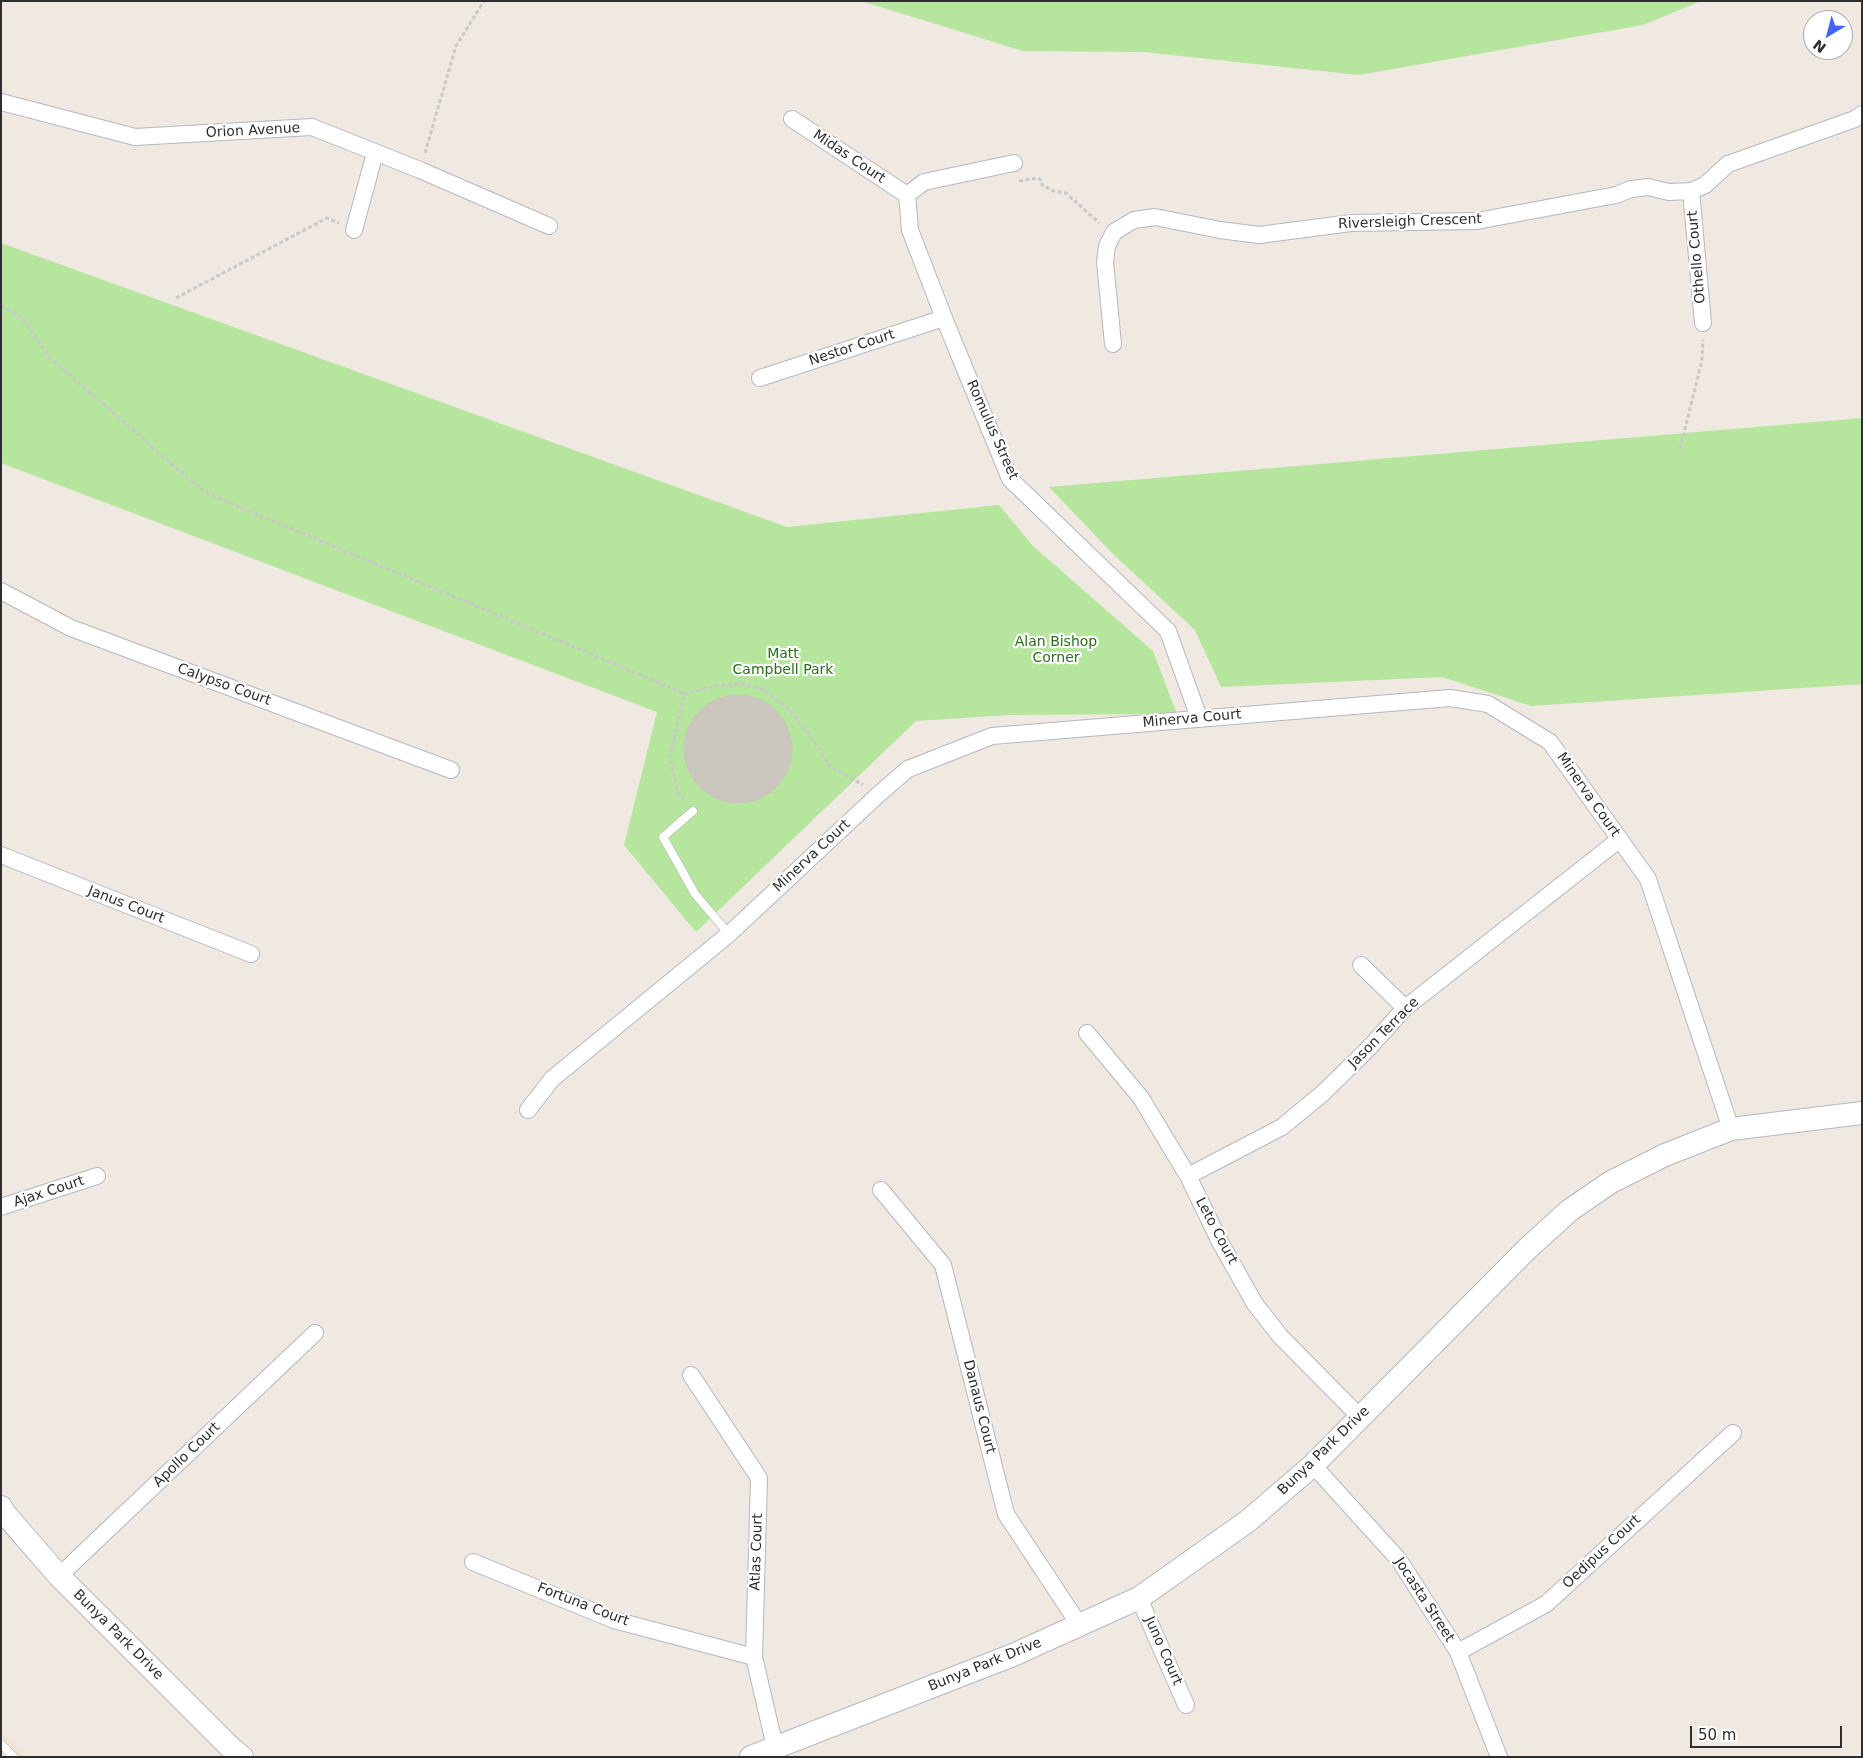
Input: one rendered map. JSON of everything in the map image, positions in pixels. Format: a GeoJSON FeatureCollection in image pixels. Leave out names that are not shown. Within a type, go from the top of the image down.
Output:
{"type":"FeatureCollection","features":[{"type":"Feature","properties":{"kind":"street","name":"Orion Avenue"},"geometry":{"type":"LineString","coordinates":[[1,102],[135,137],[312,128],[420,170],[549,226]]}},
{"type":"Feature","properties":{"kind":"street"},"geometry":{"type":"LineString","coordinates":[[1691,191],[1705,185],[1728,164],[1855,119],[1862,114]]}},
{"type":"Feature","properties":{"kind":"street","name":"Midas Court"},"geometry":{"type":"LineString","coordinates":[[792,119],[907,196]]}},
{"type":"Feature","properties":{"kind":"street"},"geometry":{"type":"LineString","coordinates":[[354,230],[375,153]]}},
{"type":"Feature","properties":{"kind":"street"},"geometry":{"type":"LineString","coordinates":[[907,196],[924,182],[1014,163]]}},
{"type":"Feature","properties":{"kind":"street","name":"Riversleigh Crescent"},"geometry":{"type":"LineString","coordinates":[[1114,232],[1134,220],[1155,217],[1220,230],[1259,235],[1351,223],[1477,221],[1616,195],[1631,188],[1648,186],[1669,192],[1691,191]]}},
{"type":"Feature","properties":{"kind":"street","name":"Othello Court"},"geometry":{"type":"LineString","coordinates":[[1691,191],[1703,323]]}},
{"type":"Feature","properties":{"kind":"street","name":"Romulus Street"},"geometry":{"type":"LineString","coordinates":[[907,196],[910,230],[1010,479],[1168,630],[1199,718]]}},
{"type":"Feature","properties":{"kind":"street"},"geometry":{"type":"LineString","coordinates":[[1114,232],[1107,246],[1105,262],[1114,344]]}},
{"type":"Feature","properties":{"kind":"street","name":"Nestor Court"},"geometry":{"type":"LineString","coordinates":[[760,378],[944,318]]}},
{"type":"Feature","properties":{"kind":"street","name":"Calypso Court"},"geometry":{"type":"LineString","coordinates":[[1,591],[78,631],[451,770]]}},
{"type":"Feature","properties":{"kind":"street","name":"Minerva Court"},"geometry":{"type":"LineString","coordinates":[[528,1110],[552,1079],[729,934],[879,794],[908,770],[992,736],[1450,698],[1488,704],[1550,742],[1648,879],[1731,1129]]}},
{"type":"Feature","properties":{"kind":"street","name":"Jason Terrace"},"geometry":{"type":"LineString","coordinates":[[1188,1176],[1282,1127],[1323,1093],[1368,1049],[1405,1008],[1620,840]]}},
{"type":"Feature","properties":{"kind":"street","name":"Janus Court"},"geometry":{"type":"LineString","coordinates":[[1,855],[251,954]]}},
{"type":"Feature","properties":{"kind":"street"},"geometry":{"type":"LineString","coordinates":[[1361,965],[1405,1008]]}},
{"type":"Feature","properties":{"kind":"street","name":"Leto Court"},"geometry":{"type":"LineString","coordinates":[[1087,1033],[1141,1098],[1188,1176],[1220,1242],[1255,1304],[1280,1336],[1360,1417]]}},
{"type":"Feature","properties":{"kind":"street","name":"Bunya Park Drive"},"geometry":{"type":"LineString","coordinates":[[750,1757],[1013,1655],[1139,1598],[1248,1521],[1313,1465],[1527,1249],[1570,1210],[1611,1182],[1657,1159],[1731,1129],[1862,1113]]}},
{"type":"Feature","properties":{"kind":"street","name":"Ajax Court"},"geometry":{"type":"LineString","coordinates":[[1,1207],[98,1176]]}},
{"type":"Feature","properties":{"kind":"street","name":"Danaus Court"},"geometry":{"type":"LineString","coordinates":[[881,1190],[943,1265],[1006,1514],[1080,1626]]}},
{"type":"Feature","properties":{"kind":"street","name":"Apollo Court"},"geometry":{"type":"LineString","coordinates":[[59,1576],[315,1333]]}},
{"type":"Feature","properties":{"kind":"street","name":"Atlas Court"},"geometry":{"type":"LineString","coordinates":[[691,1375],[759,1478],[754,1657],[775,1747]]}},
{"type":"Feature","properties":{"kind":"street","name":"Oedipus Court"},"geometry":{"type":"LineString","coordinates":[[1458,1652],[1546,1604],[1732,1433]]}},
{"type":"Feature","properties":{"kind":"street","name":"Jocasta Street"},"geometry":{"type":"LineString","coordinates":[[1313,1465],[1400,1560],[1458,1652],[1499,1757]]}},
{"type":"Feature","properties":{"kind":"street","name":"Bunya Park Drive"},"geometry":{"type":"LineString","coordinates":[[1,1507],[59,1576],[230,1748],[242,1757]]}},
{"type":"Feature","properties":{"kind":"street","name":"Fortuna Court"},"geometry":{"type":"LineString","coordinates":[[473,1562],[614,1620],[754,1657]]}},
{"type":"Feature","properties":{"kind":"street","name":"Juno Court"},"geometry":{"type":"LineString","coordinates":[[1139,1598],[1186,1705]]}},
{"type":"Feature","properties":{"kind":"lane"},"geometry":{"type":"LineString","coordinates":[[693,811],[664,837],[695,894],[729,934]]}},
{"type":"Feature","properties":{"kind":"lane"},"geometry":{"type":"LineString","coordinates":[[1,1744],[14,1757]]}},
{"type":"Feature","properties":{"kind":"path"},"geometry":{"type":"LineString","coordinates":[[420,170],[456,46],[484,1]]}},
{"type":"Feature","properties":{"kind":"path"},"geometry":{"type":"LineString","coordinates":[[1014,163],[1019,182],[1038,178],[1042,184],[1053,191],[1066,193],[1092,218],[1114,232]]}},
{"type":"Feature","properties":{"kind":"path"},"geometry":{"type":"LineString","coordinates":[[176,298],[326,218],[354,230]]}},
{"type":"Feature","properties":{"kind":"path"},"geometry":{"type":"LineString","coordinates":[[1,305],[24,320],[49,357],[204,492],[684,693],[721,685],[744,684],[767,691],[788,709],[809,734],[830,766],[879,794]]}},
{"type":"Feature","properties":{"kind":"path"},"geometry":{"type":"LineString","coordinates":[[1680,449],[1702,360],[1703,323]]}},
{"type":"Feature","properties":{"kind":"path"},"geometry":{"type":"LineString","coordinates":[[684,693],[670,758],[678,793],[693,811]]}},
{"type":"Feature","properties":{"kind":"shaded area"},"geometry":{"type":"Polygon","coordinates":[[[1,1730],[26,1757],[1,1757],[1,1730]]]}},
{"type":"Feature","properties":{"kind":"green space"},"geometry":{"type":"Polygon","coordinates":[[[861,1],[1701,1],[1643,25],[1359,75],[1143,52],[1023,51],[861,1]]]}},
{"type":"Feature","properties":{"kind":"green space","name":"Matt Campbell Park"},"geometry":{"type":"Polygon","coordinates":[[[1,243],[787,527],[999,505],[1033,546],[1153,651],[1177,714],[1009,715],[916,721],[696,932],[624,845],[657,712],[1,463],[1,243]]]}},
{"type":"Feature","properties":{"kind":"green space"},"geometry":{"type":"Polygon","coordinates":[[[1862,418],[1862,684],[1531,706],[1442,677],[1221,687],[1195,630],[1114,555],[1049,487],[1862,418]]]}},
{"type":"Feature","properties":{"kind":"building"},"geometry":{"type":"Polygon","coordinates":[[[738,695],[768,704],[776,711],[783,719],[792,749],[783,779],[776,787],[768,794],[738,803],[708,794],[700,787],[693,779],[684,749],[693,719],[700,711],[708,704],[738,695]]]}},
{"type":"Feature","properties":{"kind":"park label","name":"Alan Bishop Corner"},"geometry":{"type":"Point","coordinates":[1056,650]}}]}
